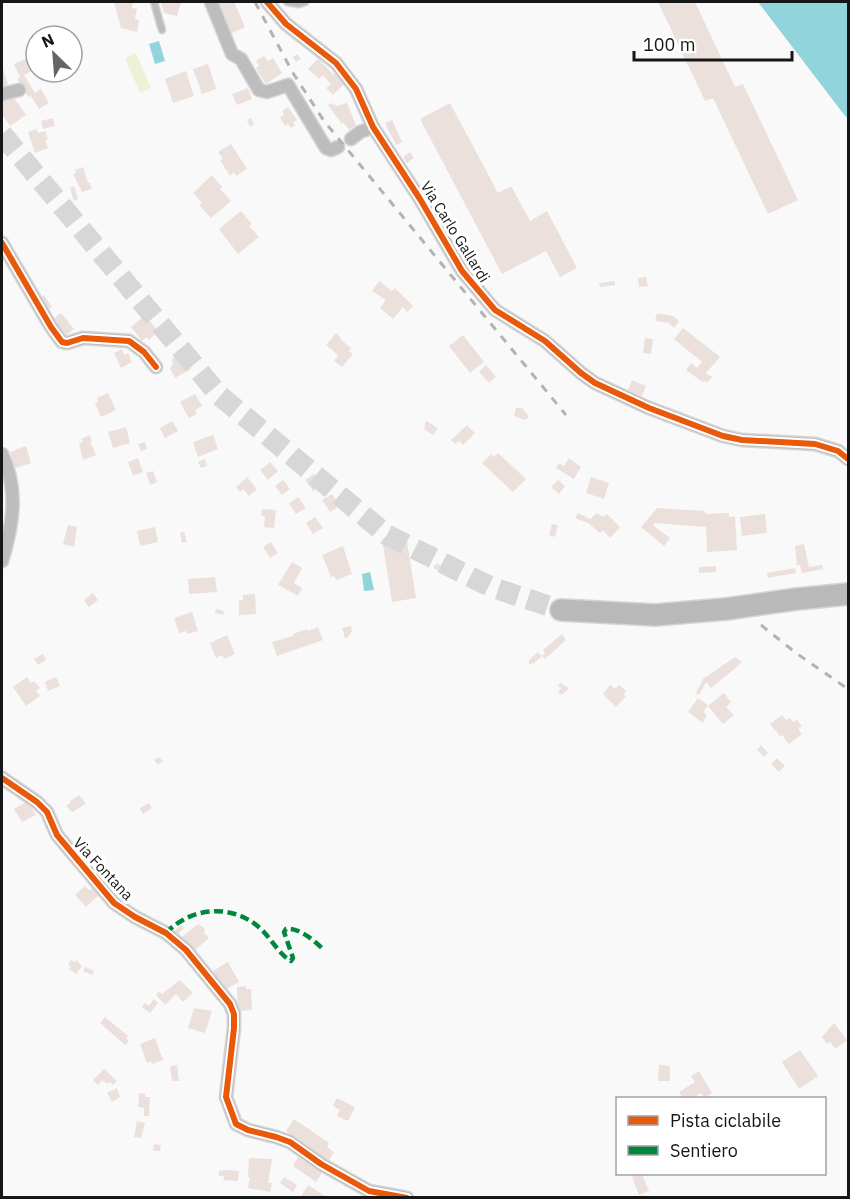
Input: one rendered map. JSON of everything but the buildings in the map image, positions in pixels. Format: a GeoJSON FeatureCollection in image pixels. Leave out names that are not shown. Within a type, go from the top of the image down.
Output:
{"type":"FeatureCollection","features":[{"type":"Feature","properties":{"kind":"highway"},"geometry":{"type":"LineString","coordinates":[[561,610],[655,615],[849,594]]}},
{"type":"Feature","properties":{"kind":"street"},"geometry":{"type":"LineString","coordinates":[[211,2],[232,54],[240,59],[259,90],[267,92],[288,85],[326,148],[331,150],[339,147]]}},
{"type":"Feature","properties":{"kind":"street","name":"Via Carlo Gallardi"},"geometry":{"type":"LineString","coordinates":[[267,2],[286,24],[336,63],[356,89],[373,127],[420,199],[462,271],[495,310],[545,341],[595,383],[705,431],[742,440],[796,442],[824,446],[849,459]]}},
{"type":"Feature","properties":{"kind":"street"},"geometry":{"type":"LineString","coordinates":[[2,94],[20,90]]}},
{"type":"Feature","properties":{"kind":"street"},"geometry":{"type":"LineString","coordinates":[[351,139],[360,132],[373,127]]}},
{"type":"Feature","properties":{"kind":"street"},"geometry":{"type":"LineString","coordinates":[[2,243],[62,342],[67,343],[83,338],[129,341],[144,352],[156,367]]}},
{"type":"Feature","properties":{"kind":"street"},"geometry":{"type":"LineString","coordinates":[[2,454],[6,486],[14,504],[2,561]]}},
{"type":"Feature","properties":{"kind":"street","name":"Via Fontana"},"geometry":{"type":"LineString","coordinates":[[2,778],[37,802],[47,812],[57,835],[114,903],[148,926],[166,933],[186,950],[230,1004],[234,1014],[234,1028],[226,1097],[237,1124],[248,1130],[290,1142],[321,1164],[369,1191],[407,1197]]}},
{"type":"Feature","properties":{"kind":"lane"},"geometry":{"type":"LineString","coordinates":[[154,2],[162,30]]}},
{"type":"Feature","properties":{"kind":"lane"},"geometry":{"type":"LineString","coordinates":[[287,2],[299,4],[305,2]]}},
{"type":"Feature","properties":{"kind":"green space"},"geometry":{"type":"Polygon","coordinates":[[[136,53],[151,88],[140,93],[125,58],[136,53]]]}},
{"type":"Feature","properties":{"kind":"water"},"geometry":{"type":"Polygon","coordinates":[[[758,2],[848,2],[848,119],[842,112],[758,2]]]}},
{"type":"Feature","properties":{"kind":"water"},"geometry":{"type":"Polygon","coordinates":[[[159,41],[165,61],[155,64],[149,44],[159,41]]]}},
{"type":"Feature","properties":{"kind":"water"},"geometry":{"type":"Polygon","coordinates":[[[370,572],[374,590],[364,591],[362,574],[370,572]]]}},
{"type":"Feature","properties":{"kind":"tunnel"},"geometry":{"type":"LineString","coordinates":[[2,134],[219,395],[387,535],[491,587],[561,610]]}},
{"type":"Feature","properties":{"kind":"railway"},"geometry":{"type":"LineString","coordinates":[[255,2],[293,73],[324,121],[566,415]]}},
{"type":"Feature","properties":{"kind":"railway"},"geometry":{"type":"LineString","coordinates":[[761,625],[796,653],[848,689]]}},
{"type":"Feature","properties":{"kind":"marked path"},"geometry":{"type":"LineString","coordinates":[[166,933],[188,917],[213,911],[226,912],[251,921],[291,961],[293,958],[284,932],[286,929],[302,933],[324,950]]}},
{"type":"Feature","properties":{"kind":"cycle path"},"geometry":{"type":"LineString","coordinates":[[267,2],[286,24],[336,63],[356,89],[373,127],[420,199],[462,271],[495,310],[545,341],[595,383],[649,408],[723,436],[742,440],[815,444],[838,451],[848,459]]}},
{"type":"Feature","properties":{"kind":"cycle path"},"geometry":{"type":"LineString","coordinates":[[2,243],[62,342],[67,343],[83,338],[129,341],[144,352],[156,367]]}},
{"type":"Feature","properties":{"kind":"cycle path"},"geometry":{"type":"LineString","coordinates":[[2,778],[37,802],[47,812],[57,835],[114,903],[166,933],[186,950],[230,1004],[234,1014],[234,1028],[226,1097],[236,1124],[248,1130],[290,1142],[321,1164],[369,1191],[407,1198]]}}]}
